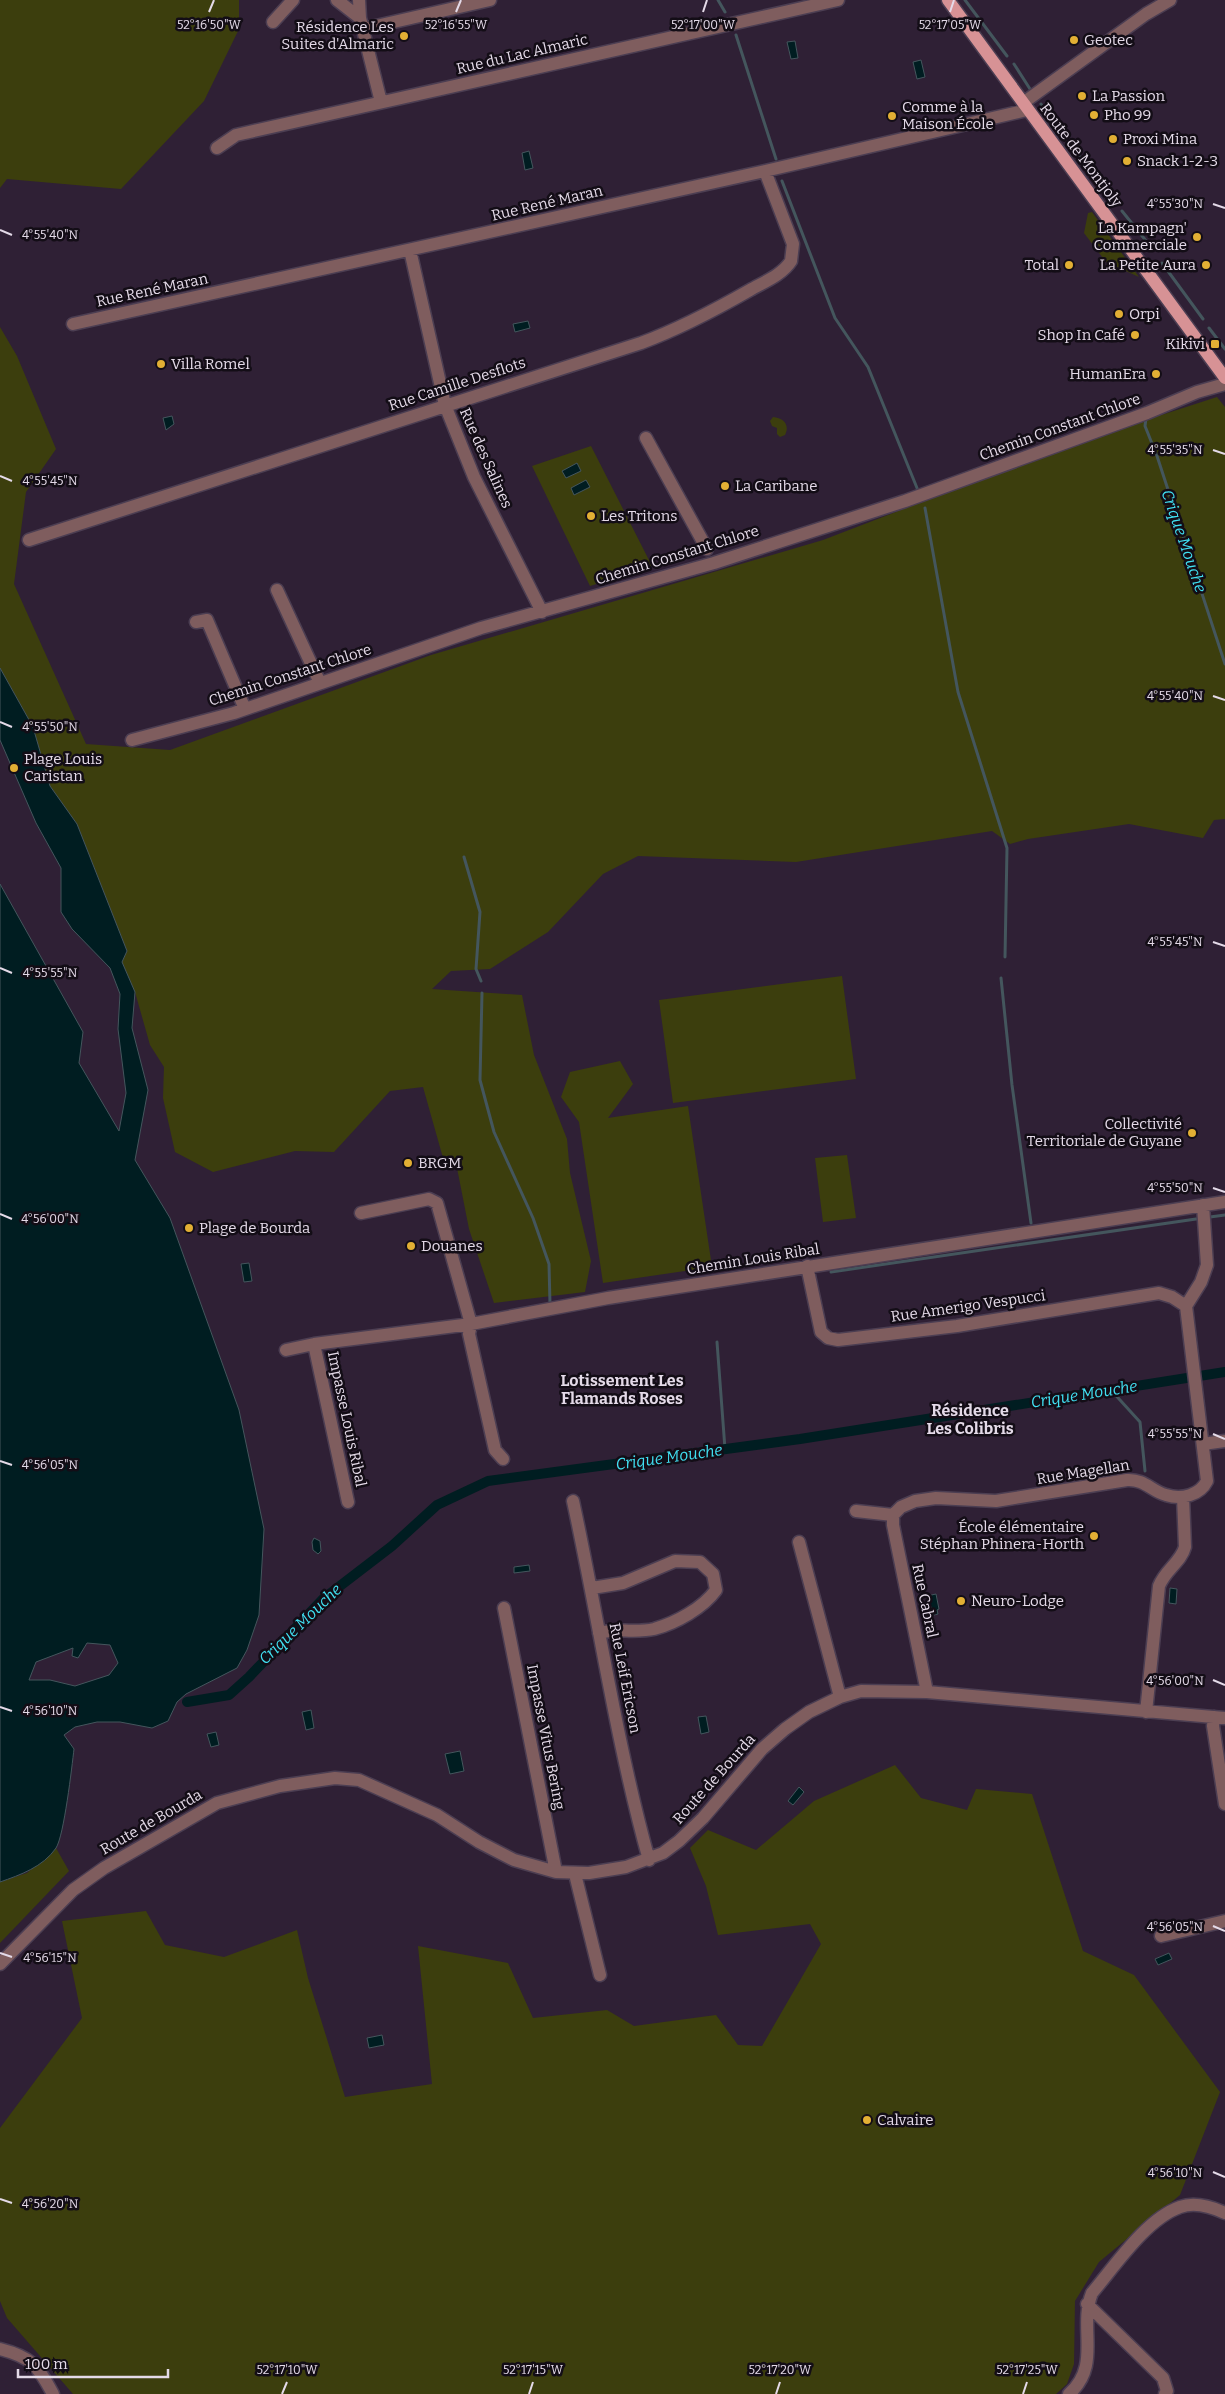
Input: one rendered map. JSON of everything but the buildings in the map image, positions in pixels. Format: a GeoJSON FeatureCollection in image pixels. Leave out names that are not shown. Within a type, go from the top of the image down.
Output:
{"type":"FeatureCollection","features":[{"type":"Feature","properties":{"kind":"main road","name":"Route de Montjoly"},"geometry":{"type":"LineString","coordinates":[[948,0],[1225,378]]}},
{"type":"Feature","properties":{"kind":"street"},"geometry":{"type":"LineString","coordinates":[[273,22],[293,0]]}},
{"type":"Feature","properties":{"kind":"street"},"geometry":{"type":"LineString","coordinates":[[337,0],[362,23]]}},
{"type":"Feature","properties":{"kind":"street"},"geometry":{"type":"LineString","coordinates":[[359,0],[362,23],[381,102]]}},
{"type":"Feature","properties":{"kind":"street"},"geometry":{"type":"LineString","coordinates":[[362,23],[490,0]]}},
{"type":"Feature","properties":{"kind":"street","name":"Rue du Lac Almaric"},"geometry":{"type":"LineString","coordinates":[[217,148],[236,135],[838,0]]}},
{"type":"Feature","properties":{"kind":"street"},"geometry":{"type":"LineString","coordinates":[[1025,107],[1106,44],[1170,0]]}},
{"type":"Feature","properties":{"kind":"street","name":"Rue René Maran"},"geometry":{"type":"LineString","coordinates":[[74,324],[765,171],[1025,107]]}},
{"type":"Feature","properties":{"kind":"street","name":"Rue Camille Desflots"},"geometry":{"type":"LineString","coordinates":[[29,540],[666,334],[716,309],[783,270],[791,261],[793,244],[765,171]]}},
{"type":"Feature","properties":{"kind":"street","name":"Rue des Salines"},"geometry":{"type":"LineString","coordinates":[[410,250],[445,404],[474,477],[542,612]]}},
{"type":"Feature","properties":{"kind":"street","name":"Chemin Constant Chlore"},"geometry":{"type":"LineString","coordinates":[[132,740],[245,709],[481,628],[714,563],[905,501],[1147,413],[1197,392],[1225,384]]}},
{"type":"Feature","properties":{"kind":"street"},"geometry":{"type":"LineString","coordinates":[[646,438],[707,549]]}},
{"type":"Feature","properties":{"kind":"street"},"geometry":{"type":"LineString","coordinates":[[277,590],[320,683]]}},
{"type":"Feature","properties":{"kind":"street"},"geometry":{"type":"LineString","coordinates":[[196,622],[207,620],[245,709]]}},
{"type":"Feature","properties":{"kind":"street"},"geometry":{"type":"LineString","coordinates":[[360,1213],[429,1199],[437,1203],[471,1324],[469,1334],[495,1450],[503,1459]]}},
{"type":"Feature","properties":{"kind":"street","name":"Chemin Louis Ribal"},"geometry":{"type":"LineString","coordinates":[[286,1350],[314,1344],[471,1324],[608,1298],[1225,1202]]}},
{"type":"Feature","properties":{"kind":"street"},"geometry":{"type":"LineString","coordinates":[[1146,1712],[1159,1586],[1164,1574],[1183,1553],[1185,1547],[1183,1497],[1203,1489],[1207,1481],[1186,1306],[1201,1282],[1207,1266],[1203,1205]]}},
{"type":"Feature","properties":{"kind":"street","name":"Rue Amerigo Vespucci"},"geometry":{"type":"LineString","coordinates":[[807,1266],[821,1332],[828,1338],[838,1340],[957,1326],[1159,1293],[1172,1297],[1186,1306]]}},
{"type":"Feature","properties":{"kind":"street","name":"Impasse Louis Ribal"},"geometry":{"type":"LineString","coordinates":[[314,1344],[348,1502]]}},
{"type":"Feature","properties":{"kind":"street"},"geometry":{"type":"LineString","coordinates":[[1203,1444],[1225,1441]]}},
{"type":"Feature","properties":{"kind":"street","name":"Rue Magellan"},"geometry":{"type":"LineString","coordinates":[[893,1515],[901,1506],[915,1501],[936,1498],[996,1501],[1138,1479],[1166,1495],[1183,1497]]}},
{"type":"Feature","properties":{"kind":"street","name":"Rue Leif Ericson"},"geometry":{"type":"LineString","coordinates":[[573,1501],[592,1588],[630,1794],[648,1860]]}},
{"type":"Feature","properties":{"kind":"street"},"geometry":{"type":"LineString","coordinates":[[856,1511],[893,1515]]}},
{"type":"Feature","properties":{"kind":"street","name":"Rue Cabral"},"geometry":{"type":"LineString","coordinates":[[893,1515],[893,1525],[908,1605],[927,1692]]}},
{"type":"Feature","properties":{"kind":"street"},"geometry":{"type":"LineString","coordinates":[[799,1542],[840,1697]]}},
{"type":"Feature","properties":{"kind":"street"},"geometry":{"type":"LineString","coordinates":[[592,1588],[623,1582],[675,1561],[700,1562],[713,1574],[716,1590],[708,1601],[700,1606],[653,1629],[613,1629],[599,1633]]}},
{"type":"Feature","properties":{"kind":"street","name":"Impasse Vitus Bering"},"geometry":{"type":"LineString","coordinates":[[504,1608],[556,1872]]}},
{"type":"Feature","properties":{"kind":"street","name":"Route de Bourda"},"geometry":{"type":"LineString","coordinates":[[0,1964],[73,1890],[104,1868],[217,1804],[280,1786],[335,1778],[360,1780],[437,1815],[479,1842],[514,1860],[556,1872],[575,1874],[626,1868],[648,1860],[679,1841],[762,1749],[810,1712],[840,1697],[861,1691],[927,1692],[1220,1717]]}},
{"type":"Feature","properties":{"kind":"street"},"geometry":{"type":"LineString","coordinates":[[1220,1717],[1213,1726],[1225,1804]]}},
{"type":"Feature","properties":{"kind":"street"},"geometry":{"type":"LineString","coordinates":[[575,1874],[600,1975]]}},
{"type":"Feature","properties":{"kind":"street"},"geometry":{"type":"LineString","coordinates":[[1161,1936],[1225,1921]]}},
{"type":"Feature","properties":{"kind":"street"},"geometry":{"type":"LineString","coordinates":[[1069,2394],[1083,2376],[1088,2355],[1087,2304],[1092,2293],[1154,2221],[1180,2206],[1197,2205],[1225,2213]]}},
{"type":"Feature","properties":{"kind":"street"},"geometry":{"type":"LineString","coordinates":[[1087,2304],[1163,2378],[1167,2391],[1165,2394]]}},
{"type":"Feature","properties":{"kind":"street"},"geometry":{"type":"LineString","coordinates":[[0,2349],[20,2354],[29,2360],[42,2374],[53,2394]]}},
{"type":"Feature","properties":{"kind":"shaded area"},"geometry":{"type":"Polygon","coordinates":[[[0,0],[239,0],[239,29],[204,101],[121,189],[7,179],[0,188],[0,0]]]}},
{"type":"Feature","properties":{"kind":"shaded area"},"geometry":{"type":"Polygon","coordinates":[[[795,41],[798,58],[791,59],[787,42],[795,41]]]}},
{"type":"Feature","properties":{"kind":"shaded area"},"geometry":{"type":"Polygon","coordinates":[[[921,60],[925,77],[917,79],[913,62],[921,60]]]}},
{"type":"Feature","properties":{"kind":"shaded area"},"geometry":{"type":"Polygon","coordinates":[[[529,151],[533,168],[525,170],[522,153],[529,151]]]}},
{"type":"Feature","properties":{"kind":"shaded area"},"geometry":{"type":"Polygon","coordinates":[[[1092,212],[1139,277],[1106,262],[1084,233],[1088,213],[1092,212]]]}},
{"type":"Feature","properties":{"kind":"shaded area"},"geometry":{"type":"Polygon","coordinates":[[[528,321],[530,328],[515,332],[513,324],[528,321]]]}},
{"type":"Feature","properties":{"kind":"shaded area"},"geometry":{"type":"Polygon","coordinates":[[[0,327],[17,356],[56,449],[26,492],[14,584],[86,744],[170,750],[431,655],[823,540],[1075,443],[1217,397],[1225,407],[1225,819],[1214,820],[1203,838],[1129,824],[1028,839],[1010,844],[992,831],[796,862],[638,856],[603,874],[548,932],[490,969],[451,971],[432,989],[522,995],[534,1055],[567,1139],[570,1173],[591,1261],[585,1292],[494,1303],[469,1229],[457,1168],[445,1165],[423,1087],[390,1091],[334,1152],[295,1151],[213,1172],[175,1152],[163,1098],[164,1067],[150,1045],[135,992],[122,962],[127,951],[77,824],[50,786],[33,727],[0,668],[0,327]]]}},
{"type":"Feature","properties":{"kind":"shaded area"},"geometry":{"type":"Polygon","coordinates":[[[172,416],[174,424],[166,430],[163,418],[172,416]]]}},
{"type":"Feature","properties":{"kind":"shaded area"},"geometry":{"type":"Polygon","coordinates":[[[773,417],[783,420],[785,423],[787,428],[785,435],[780,437],[777,434],[777,428],[772,426],[770,421],[773,417]]]}},
{"type":"Feature","properties":{"kind":"shaded area","name":"Les Tritons"},"geometry":{"type":"Polygon","coordinates":[[[591,446],[652,566],[590,586],[532,466],[591,446]]]}},
{"type":"Feature","properties":{"kind":"shaded area"},"geometry":{"type":"Polygon","coordinates":[[[577,463],[581,471],[566,478],[562,471],[577,463]]]}},
{"type":"Feature","properties":{"kind":"shaded area"},"geometry":{"type":"Polygon","coordinates":[[[586,480],[590,487],[574,495],[571,488],[586,480]]]}},
{"type":"Feature","properties":{"kind":"shaded area"},"geometry":{"type":"Polygon","coordinates":[[[0,668],[33,727],[50,786],[77,824],[127,951],[122,962],[135,992],[132,1028],[148,1090],[135,1160],[170,1218],[239,1410],[264,1529],[259,1615],[247,1650],[237,1668],[186,1694],[177,1702],[168,1721],[152,1728],[120,1722],[97,1722],[75,1727],[64,1735],[74,1749],[65,1816],[56,1848],[51,1855],[38,1865],[0,1882],[0,884],[83,1032],[79,1063],[119,1131],[126,1093],[118,1029],[120,994],[110,968],[72,929],[61,912],[61,868],[36,823],[0,740],[0,668]],[[87,1643],[78,1658],[72,1656],[73,1648],[36,1662],[29,1680],[50,1680],[75,1686],[109,1675],[118,1663],[110,1645],[87,1643]]]}},
{"type":"Feature","properties":{"kind":"shaded area"},"geometry":{"type":"Polygon","coordinates":[[[842,976],[856,1079],[673,1103],[659,1000],[842,976]]]}},
{"type":"Feature","properties":{"kind":"shaded area"},"geometry":{"type":"Polygon","coordinates":[[[620,1061],[633,1084],[608,1118],[688,1106],[712,1267],[603,1283],[579,1122],[561,1097],[570,1072],[620,1061]]]}},
{"type":"Feature","properties":{"kind":"shaded area"},"geometry":{"type":"Polygon","coordinates":[[[847,1155],[856,1218],[823,1222],[815,1158],[847,1155]]]}},
{"type":"Feature","properties":{"kind":"shaded area"},"geometry":{"type":"Polygon","coordinates":[[[249,1263],[252,1281],[244,1282],[241,1264],[249,1263]]]}},
{"type":"Feature","properties":{"kind":"shaded area"},"geometry":{"type":"Polygon","coordinates":[[[314,1538],[320,1541],[321,1551],[318,1554],[313,1550],[312,1542],[314,1538]]]}},
{"type":"Feature","properties":{"kind":"shaded area"},"geometry":{"type":"Polygon","coordinates":[[[529,1565],[530,1571],[514,1573],[514,1567],[529,1565]]]}},
{"type":"Feature","properties":{"kind":"shaded area"},"geometry":{"type":"Polygon","coordinates":[[[1170,1588],[1177,1589],[1176,1604],[1169,1603],[1170,1588]]]}},
{"type":"Feature","properties":{"kind":"shaded area"},"geometry":{"type":"Polygon","coordinates":[[[936,1594],[939,1609],[937,1610],[938,1614],[934,1615],[927,1596],[936,1594]]]}},
{"type":"Feature","properties":{"kind":"shaded area"},"geometry":{"type":"Polygon","coordinates":[[[311,1710],[314,1728],[306,1730],[302,1712],[311,1710]]]}},
{"type":"Feature","properties":{"kind":"shaded area"},"geometry":{"type":"Polygon","coordinates":[[[706,1716],[709,1732],[701,1734],[698,1717],[706,1716]]]}},
{"type":"Feature","properties":{"kind":"shaded area"},"geometry":{"type":"Polygon","coordinates":[[[216,1732],[219,1745],[211,1747],[207,1734],[216,1732]]]}},
{"type":"Feature","properties":{"kind":"shaded area"},"geometry":{"type":"Polygon","coordinates":[[[460,1751],[464,1771],[450,1774],[445,1754],[460,1751]]]}},
{"type":"Feature","properties":{"kind":"shaded area"},"geometry":{"type":"Polygon","coordinates":[[[895,1765],[921,1798],[967,1810],[976,1789],[1032,1794],[1083,1951],[1134,1975],[1220,2092],[1180,2195],[1099,2262],[1075,2301],[1074,2364],[1067,2384],[1056,2394],[73,2394],[7,2318],[0,2301],[0,2128],[82,2018],[62,1921],[146,1911],[165,1945],[224,1957],[297,1930],[308,1978],[345,2097],[432,2084],[418,1946],[508,1963],[533,2018],[607,2010],[634,2026],[716,2015],[738,2045],[762,2046],[821,1944],[810,1924],[718,1935],[706,1886],[690,1848],[708,1830],[756,1850],[814,1801],[895,1765]]]}},
{"type":"Feature","properties":{"kind":"shaded area"},"geometry":{"type":"Polygon","coordinates":[[[799,1787],[804,1792],[793,1805],[788,1801],[799,1787]]]}},
{"type":"Feature","properties":{"kind":"shaded area"},"geometry":{"type":"Polygon","coordinates":[[[56,1848],[69,1871],[0,1943],[0,1882],[27,1873],[56,1848]]]}},
{"type":"Feature","properties":{"kind":"shaded area"},"geometry":{"type":"Polygon","coordinates":[[[1169,1953],[1172,1959],[1158,1965],[1155,1959],[1169,1953]]]}},
{"type":"Feature","properties":{"kind":"shaded area"},"geometry":{"type":"Polygon","coordinates":[[[382,2035],[384,2045],[369,2048],[367,2038],[382,2035]]]}},
{"type":"Feature","properties":{"kind":"waterway"},"geometry":{"type":"LineString","coordinates":[[718,0],[725,12]]}},
{"type":"Feature","properties":{"kind":"waterway"},"geometry":{"type":"LineString","coordinates":[[965,0],[1007,56]]}},
{"type":"Feature","properties":{"kind":"waterway"},"geometry":{"type":"LineString","coordinates":[[736,35],[776,159]]}},
{"type":"Feature","properties":{"kind":"waterway"},"geometry":{"type":"LineString","coordinates":[[1014,64],[1030,89]]}},
{"type":"Feature","properties":{"kind":"waterway"},"geometry":{"type":"LineString","coordinates":[[1041,104],[1059,132]]}},
{"type":"Feature","properties":{"kind":"waterway"},"geometry":{"type":"LineString","coordinates":[[1069,143],[1108,192]]}},
{"type":"Feature","properties":{"kind":"waterway"},"geometry":{"type":"LineString","coordinates":[[782,181],[835,318],[868,367],[917,488]]}},
{"type":"Feature","properties":{"kind":"waterway"},"geometry":{"type":"LineString","coordinates":[[1122,211],[1151,247]]}},
{"type":"Feature","properties":{"kind":"waterway"},"geometry":{"type":"LineString","coordinates":[[1162,263],[1203,319]]}},
{"type":"Feature","properties":{"kind":"waterway"},"geometry":{"type":"LineString","coordinates":[[1209,328],[1225,349]]}},
{"type":"Feature","properties":{"kind":"waterway","name":"Crique Mouche"},"geometry":{"type":"LineString","coordinates":[[1146,418],[1145,426],[1157,456],[1225,664]]}},
{"type":"Feature","properties":{"kind":"waterway"},"geometry":{"type":"LineString","coordinates":[[925,508],[958,692],[1007,848],[1005,957]]}},
{"type":"Feature","properties":{"kind":"waterway"},"geometry":{"type":"LineString","coordinates":[[464,857],[480,912],[476,969],[481,981]]}},
{"type":"Feature","properties":{"kind":"waterway"},"geometry":{"type":"LineString","coordinates":[[1001,978],[1012,1085],[1031,1223]]}},
{"type":"Feature","properties":{"kind":"waterway"},"geometry":{"type":"LineString","coordinates":[[482,993],[480,1080],[494,1132],[533,1218],[549,1264],[550,1304]]}},
{"type":"Feature","properties":{"kind":"waterway"},"geometry":{"type":"LineString","coordinates":[[1210,1217],[1225,1215]]}},
{"type":"Feature","properties":{"kind":"waterway"},"geometry":{"type":"LineString","coordinates":[[831,1272],[1196,1219]]}},
{"type":"Feature","properties":{"kind":"waterway"},"geometry":{"type":"LineString","coordinates":[[717,1342],[725,1449]]}},
{"type":"Feature","properties":{"kind":"waterway","name":"Crique Mouche"},"geometry":{"type":"LineString","coordinates":[[187,1702],[229,1695],[249,1677],[323,1599],[392,1546],[437,1505],[488,1481],[800,1439],[1225,1372]]}},
{"type":"Feature","properties":{"kind":"waterway"},"geometry":{"type":"LineString","coordinates":[[1110,1389],[1140,1422],[1145,1471]]}},
{"type":"Feature","properties":{"kind":"place","name":"Résidence Les Suites d'Almaric"},"geometry":{"type":"Point","coordinates":[404,36]}},
{"type":"Feature","properties":{"kind":"place","name":"Geotec"},"geometry":{"type":"Point","coordinates":[1074,40]}},
{"type":"Feature","properties":{"kind":"place","name":"La Passion"},"geometry":{"type":"Point","coordinates":[1082,96]}},
{"type":"Feature","properties":{"kind":"place","name":"Pho 99"},"geometry":{"type":"Point","coordinates":[1094,115]}},
{"type":"Feature","properties":{"kind":"place","name":"Comme à la Maison École"},"geometry":{"type":"Point","coordinates":[892,116]}},
{"type":"Feature","properties":{"kind":"place","name":"Proxi Mina"},"geometry":{"type":"Point","coordinates":[1113,139]}},
{"type":"Feature","properties":{"kind":"place","name":"Snack 1-2-3"},"geometry":{"type":"Point","coordinates":[1127,161]}},
{"type":"Feature","properties":{"kind":"place","name":"La Kampagn' Commerciale"},"geometry":{"type":"Point","coordinates":[1197,237]}},
{"type":"Feature","properties":{"kind":"place","name":"Total"},"geometry":{"type":"Point","coordinates":[1069,265]}},
{"type":"Feature","properties":{"kind":"place","name":"La Petite Aura"},"geometry":{"type":"Point","coordinates":[1206,265]}},
{"type":"Feature","properties":{"kind":"place","name":"Orpi"},"geometry":{"type":"Point","coordinates":[1119,314]}},
{"type":"Feature","properties":{"kind":"place","name":"Shop In Café"},"geometry":{"type":"Point","coordinates":[1135,335]}},
{"type":"Feature","properties":{"kind":"place","name":"Kikivi"},"geometry":{"type":"Point","coordinates":[1215,344]}},
{"type":"Feature","properties":{"kind":"place","name":"Villa Romel"},"geometry":{"type":"Point","coordinates":[161,364]}},
{"type":"Feature","properties":{"kind":"place","name":"HumanEra"},"geometry":{"type":"Point","coordinates":[1156,374]}},
{"type":"Feature","properties":{"kind":"place","name":"La Caribane"},"geometry":{"type":"Point","coordinates":[725,486]}},
{"type":"Feature","properties":{"kind":"place","name":"Les Tritons"},"geometry":{"type":"Point","coordinates":[591,516]}},
{"type":"Feature","properties":{"kind":"place","name":"Plage Louis Caristan"},"geometry":{"type":"Point","coordinates":[14,768]}},
{"type":"Feature","properties":{"kind":"place","name":"Collectivité Territoriale de Guyane"},"geometry":{"type":"Point","coordinates":[1192,1133]}},
{"type":"Feature","properties":{"kind":"place","name":"BRGM"},"geometry":{"type":"Point","coordinates":[408,1163]}},
{"type":"Feature","properties":{"kind":"place","name":"Plage de Bourda"},"geometry":{"type":"Point","coordinates":[189,1228]}},
{"type":"Feature","properties":{"kind":"place","name":"Douanes"},"geometry":{"type":"Point","coordinates":[411,1246]}},
{"type":"Feature","properties":{"kind":"place","name":"École élémentaire Stéphan Phinera-Horth"},"geometry":{"type":"Point","coordinates":[1094,1536]}},
{"type":"Feature","properties":{"kind":"place","name":"Neuro-Lodge"},"geometry":{"type":"Point","coordinates":[961,1601]}},
{"type":"Feature","properties":{"kind":"place","name":"Calvaire"},"geometry":{"type":"Point","coordinates":[867,2120]}},
{"type":"Feature","properties":{"kind":"district","name":"Lotissement Les Flamands Roses"},"geometry":{"type":"Point","coordinates":[622,1389]}},
{"type":"Feature","properties":{"kind":"district","name":"Résidence Les Colibris"},"geometry":{"type":"Point","coordinates":[970,1419]}}]}
